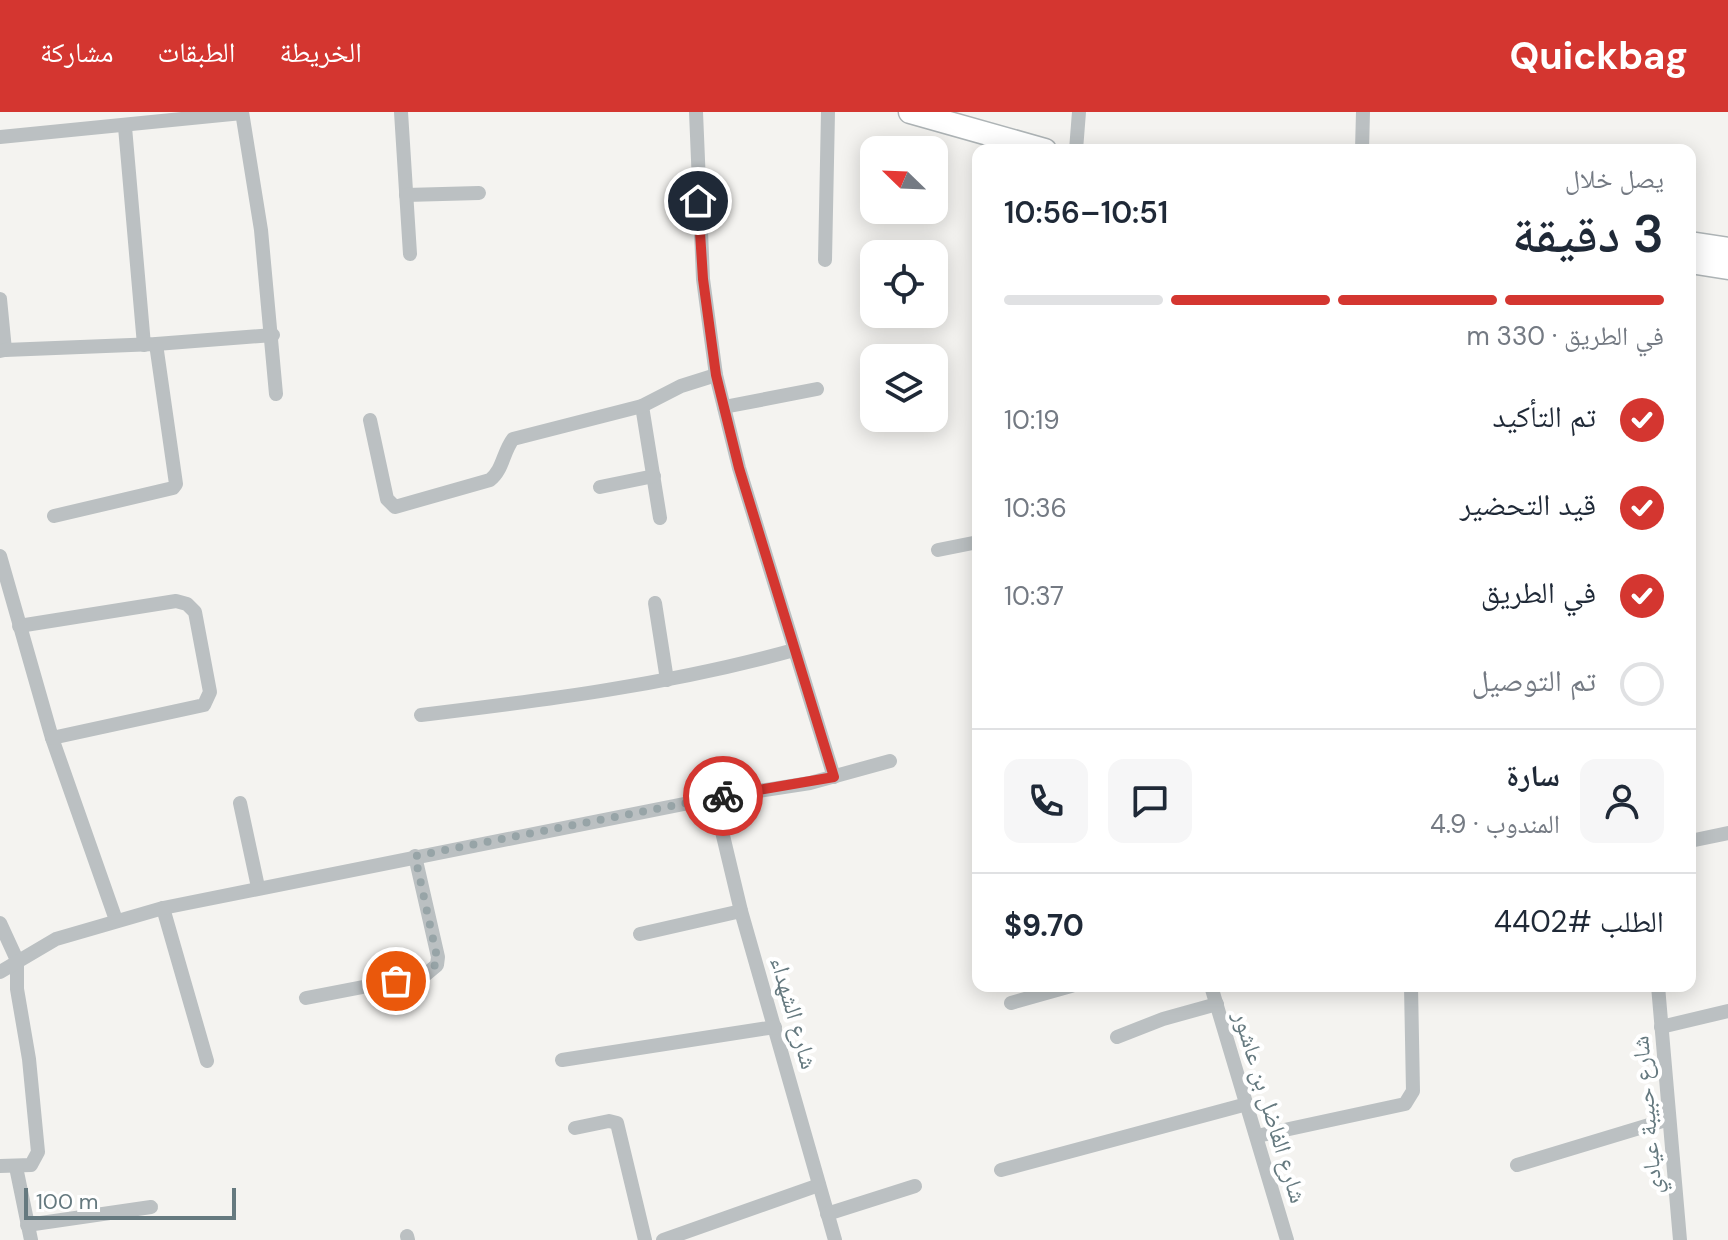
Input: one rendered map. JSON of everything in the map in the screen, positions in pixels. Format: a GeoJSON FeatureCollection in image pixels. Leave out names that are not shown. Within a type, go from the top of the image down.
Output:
{"type":"FeatureCollection","features":[{"type":"Feature","properties":{"kind":"main road"},"geometry":{"type":"LineString","coordinates":[[910,112],[974,122],[1011,144]]}},
{"type":"Feature","properties":{"kind":"street"},"geometry":{"type":"LineString","coordinates":[[0,137],[125,127],[242,112],[261,230],[276,394]]}},
{"type":"Feature","properties":{"kind":"street"},"geometry":{"type":"LineString","coordinates":[[401,112],[410,254]]}},
{"type":"Feature","properties":{"kind":"street"},"geometry":{"type":"LineString","coordinates":[[696,112],[703,279],[716,375],[739,468],[834,777]]}},
{"type":"Feature","properties":{"kind":"street"},"geometry":{"type":"LineString","coordinates":[[825,260],[828,112]]}},
{"type":"Feature","properties":{"kind":"street"},"geometry":{"type":"LineString","coordinates":[[1076,144],[1079,112]]}},
{"type":"Feature","properties":{"kind":"street"},"geometry":{"type":"LineString","coordinates":[[1362,144],[1363,112]]}},
{"type":"Feature","properties":{"kind":"street"},"geometry":{"type":"LineString","coordinates":[[54,516],[173,488],[176,484],[150,345],[125,127]]}},
{"type":"Feature","properties":{"kind":"street"},"geometry":{"type":"LineString","coordinates":[[406,195],[479,193]]}},
{"type":"Feature","properties":{"kind":"street"},"geometry":{"type":"LineString","coordinates":[[0,299],[3,350],[150,345],[273,335]]}},
{"type":"Feature","properties":{"kind":"street"},"geometry":{"type":"LineString","coordinates":[[370,420],[387,499],[395,507],[490,480],[496,475],[503,453],[513,439],[642,406],[681,386],[716,375]]}},
{"type":"Feature","properties":{"kind":"street"},"geometry":{"type":"LineString","coordinates":[[724,407],[817,389]]}},
{"type":"Feature","properties":{"kind":"street"},"geometry":{"type":"LineString","coordinates":[[642,406],[660,518]]}},
{"type":"Feature","properties":{"kind":"street"},"geometry":{"type":"LineString","coordinates":[[600,487],[654,476]]}},
{"type":"Feature","properties":{"kind":"street"},"geometry":{"type":"LineString","coordinates":[[938,550],[972,543]]}},
{"type":"Feature","properties":{"kind":"street"},"geometry":{"type":"LineString","coordinates":[[0,556],[6,602],[19,626],[52,738],[116,920]]}},
{"type":"Feature","properties":{"kind":"street"},"geometry":{"type":"LineString","coordinates":[[19,626],[176,601],[187,604],[195,612],[210,692],[204,705],[52,738]]}},
{"type":"Feature","properties":{"kind":"street"},"geometry":{"type":"LineString","coordinates":[[655,603],[667,680]]}},
{"type":"Feature","properties":{"kind":"street"},"geometry":{"type":"LineString","coordinates":[[421,715],[577,697],[731,668],[794,650]]}},
{"type":"Feature","properties":{"kind":"street"},"geometry":{"type":"LineString","coordinates":[[0,972],[44,944],[163,908],[415,856],[834,777],[890,761]]}},
{"type":"Feature","properties":{"kind":"street","name":"شارع الشهداء"},"geometry":{"type":"LineString","coordinates":[[714,798],[741,911],[835,1240]]}},
{"type":"Feature","properties":{"kind":"street"},"geometry":{"type":"LineString","coordinates":[[240,803],[258,887]]}},
{"type":"Feature","properties":{"kind":"street"},"geometry":{"type":"LineString","coordinates":[[1696,840],[1728,833]]}},
{"type":"Feature","properties":{"kind":"street"},"geometry":{"type":"LineString","coordinates":[[306,998],[425,975],[434,969],[438,957],[415,856]]}},
{"type":"Feature","properties":{"kind":"street"},"geometry":{"type":"LineString","coordinates":[[163,908],[207,1061]]}},
{"type":"Feature","properties":{"kind":"street"},"geometry":{"type":"LineString","coordinates":[[640,934],[741,911]]}},
{"type":"Feature","properties":{"kind":"street"},"geometry":{"type":"LineString","coordinates":[[0,923],[17,960],[17,989],[29,1059],[38,1152],[31,1165],[0,1166]]}},
{"type":"Feature","properties":{"kind":"street"},"geometry":{"type":"LineString","coordinates":[[1011,1003],[1050,992]]}},
{"type":"Feature","properties":{"kind":"street","name":"شارع الفاضل بن عاشور"},"geometry":{"type":"LineString","coordinates":[[1213,992],[1287,1240]]}},
{"type":"Feature","properties":{"kind":"street"},"geometry":{"type":"LineString","coordinates":[[1257,1136],[1405,1104],[1413,1091],[1411,992]]}},
{"type":"Feature","properties":{"kind":"street","name":"شارع حبيبة عيادي"},"geometry":{"type":"LineString","coordinates":[[1658,992],[1680,1240]]}},
{"type":"Feature","properties":{"kind":"street"},"geometry":{"type":"LineString","coordinates":[[1117,1037],[1163,1019],[1217,1004]]}},
{"type":"Feature","properties":{"kind":"street"},"geometry":{"type":"LineString","coordinates":[[1661,1027],[1728,1011]]}},
{"type":"Feature","properties":{"kind":"street"},"geometry":{"type":"LineString","coordinates":[[562,1060],[775,1027]]}},
{"type":"Feature","properties":{"kind":"street"},"geometry":{"type":"LineString","coordinates":[[1001,1170],[1247,1104]]}},
{"type":"Feature","properties":{"kind":"street"},"geometry":{"type":"LineString","coordinates":[[1517,1165],[1669,1119]]}},
{"type":"Feature","properties":{"kind":"street"},"geometry":{"type":"LineString","coordinates":[[575,1128],[609,1121],[617,1123],[645,1240]]}},
{"type":"Feature","properties":{"kind":"street"},"geometry":{"type":"LineString","coordinates":[[16,1167],[29,1233],[151,1207]]}},
{"type":"Feature","properties":{"kind":"street"},"geometry":{"type":"LineString","coordinates":[[663,1240],[819,1185]]}},
{"type":"Feature","properties":{"kind":"street"},"geometry":{"type":"LineString","coordinates":[[827,1214],[915,1186]]}},
{"type":"Feature","properties":{"kind":"way so far"},"geometry":{"type":"LineString","coordinates":[[396,981],[425,975],[438,962],[415,856],[723,796]]}},
{"type":"Feature","properties":{"kind":"route"},"geometry":{"type":"LineString","coordinates":[[698,201],[703,279],[716,375],[739,468],[834,777],[723,796]]}}]}
